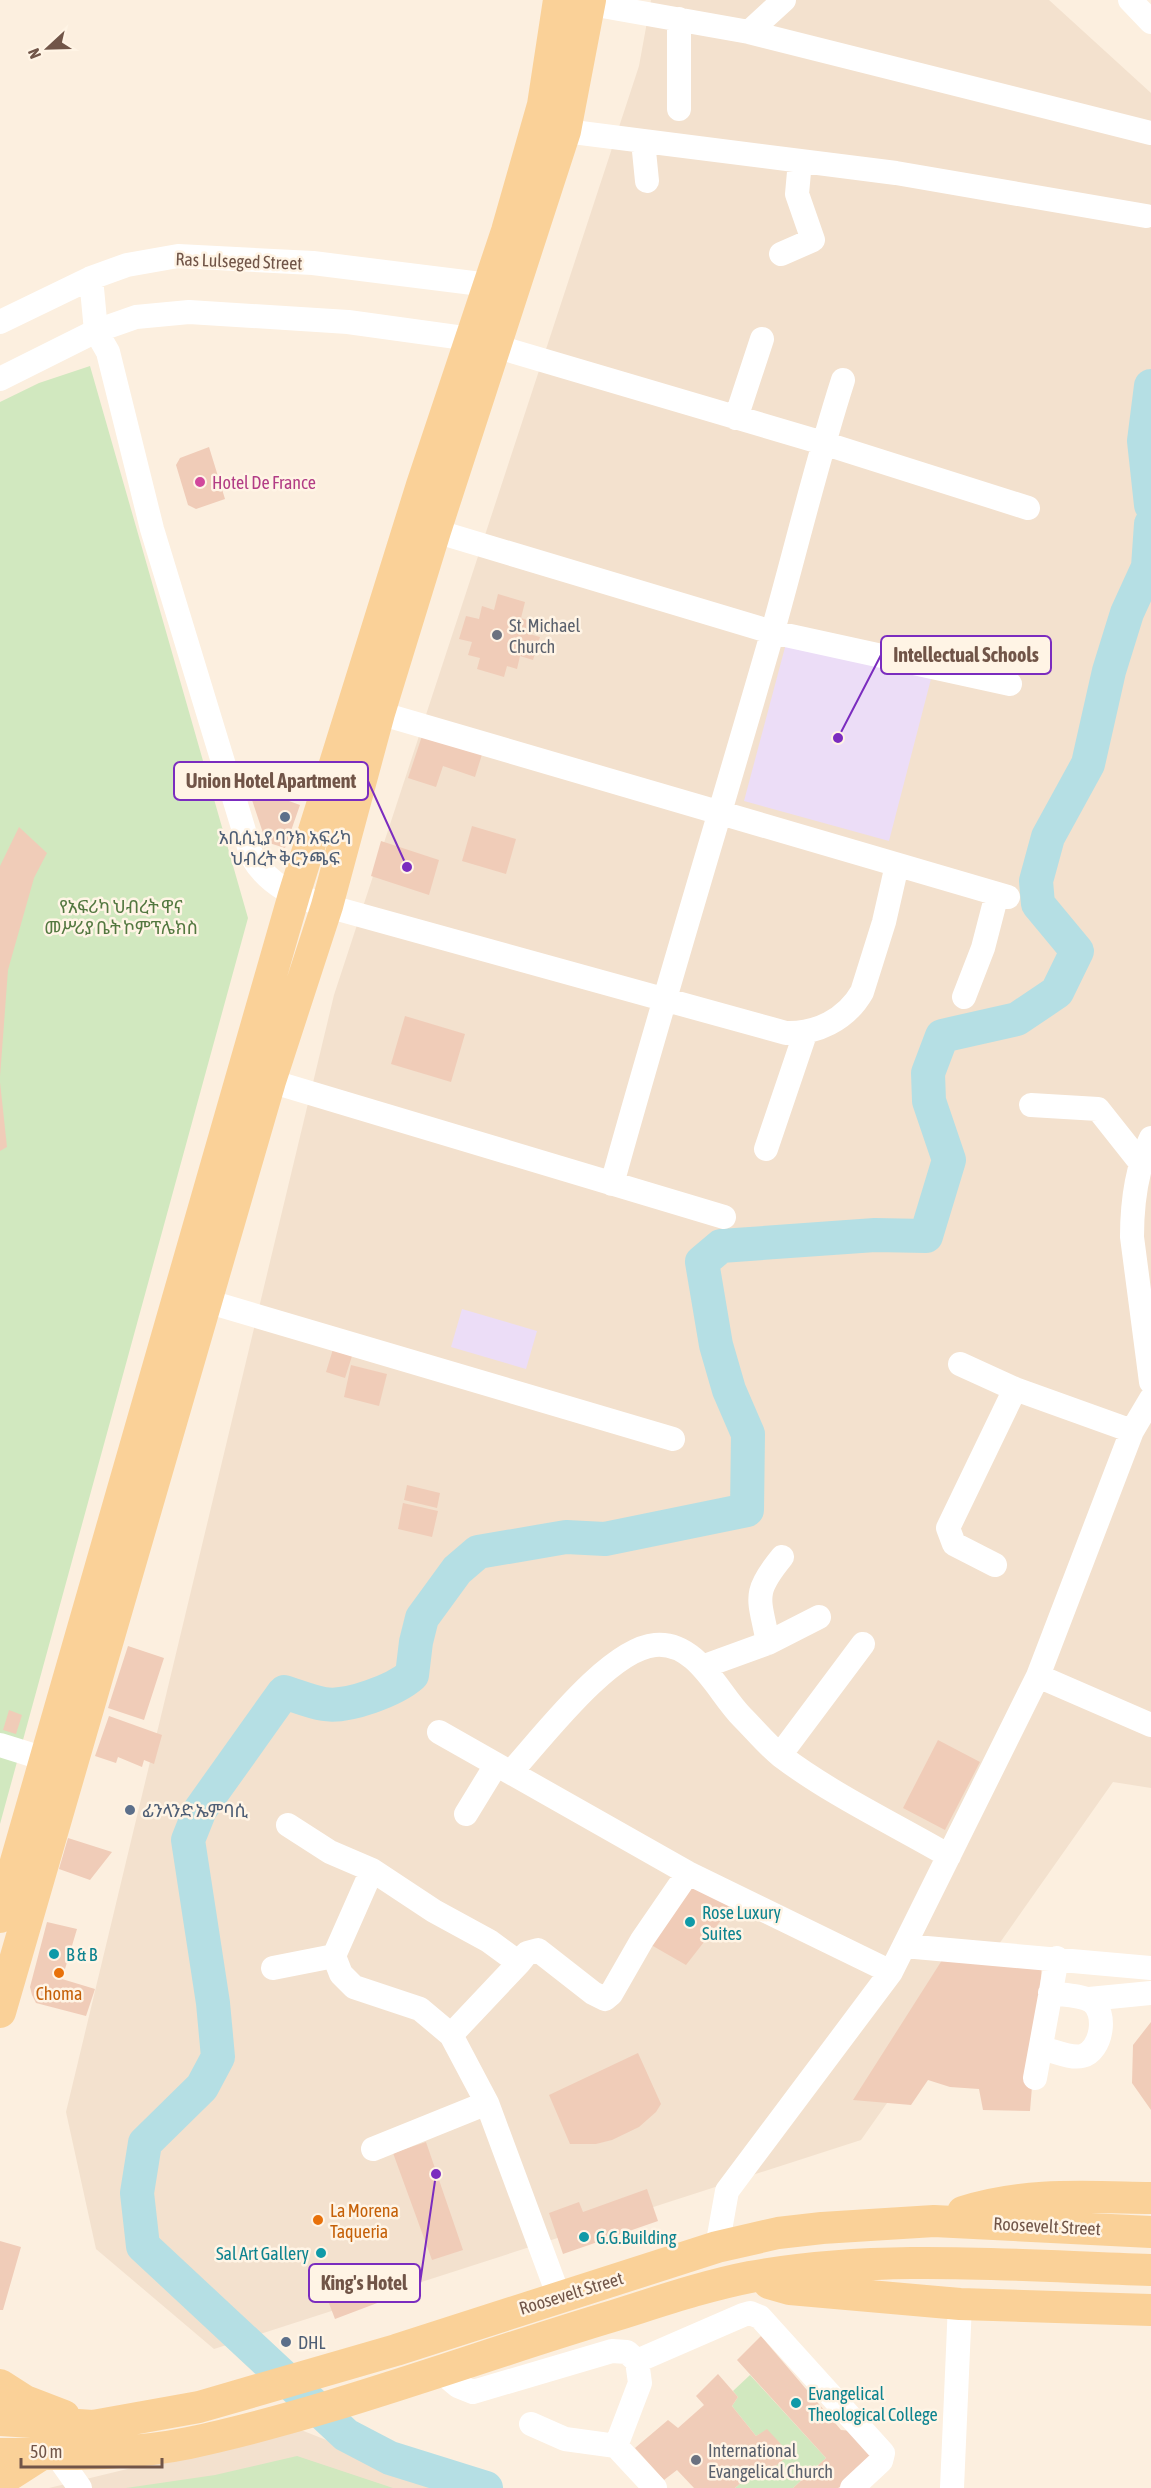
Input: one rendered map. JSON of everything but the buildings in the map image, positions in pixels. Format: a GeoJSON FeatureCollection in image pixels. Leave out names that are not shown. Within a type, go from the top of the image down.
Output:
{"type":"FeatureCollection","features":[{"type":"Feature","properties":{"kind":"main road"},"geometry":{"type":"LineString","coordinates":[[202,1282],[294,895],[422,485],[484,343],[565,131],[577,1]]}},
{"type":"Feature","properties":{"kind":"main road"},"geometry":{"type":"LineString","coordinates":[[0,2012],[59,1763],[60,1701],[327,906],[379,713],[435,531],[484,343],[489,285],[577,1]]}},
{"type":"Feature","properties":{"kind":"main road"},"geometry":{"type":"LineString","coordinates":[[0,1917],[59,1763]]}},
{"type":"Feature","properties":{"kind":"main road"},"geometry":{"type":"LineString","coordinates":[[934,2221],[987,2204],[1013,2199],[1045,2196],[1151,2198]]}},
{"type":"Feature","properties":{"kind":"main road","name":"Roosevelt Street"},"geometry":{"type":"LineString","coordinates":[[0,2420],[93,2426],[199,2408],[396,2349],[717,2247],[778,2233],[934,2221],[1151,2232]]}},
{"type":"Feature","properties":{"kind":"main road","name":"Roosevelt Street"},"geometry":{"type":"LineString","coordinates":[[0,2454],[96,2454],[187,2443],[264,2425],[544,2337],[751,2277],[833,2266],[900,2263],[1151,2270]]}},
{"type":"Feature","properties":{"kind":"main road"},"geometry":{"type":"LineString","coordinates":[[751,2277],[790,2289],[960,2304],[1151,2310]]}},
{"type":"Feature","properties":{"kind":"main road"},"geometry":{"type":"LineString","coordinates":[[0,2385],[25,2401],[93,2426]]}},
{"type":"Feature","properties":{"kind":"main road"},"geometry":{"type":"LineString","coordinates":[[0,2481],[49,2454]]}},
{"type":"Feature","properties":{"kind":"street"},"geometry":{"type":"LineString","coordinates":[[749,32],[784,0]]}},
{"type":"Feature","properties":{"kind":"street"},"geometry":{"type":"LineString","coordinates":[[1130,0],[1151,22]]}},
{"type":"Feature","properties":{"kind":"street"},"geometry":{"type":"LineString","coordinates":[[577,1],[749,32],[1151,133]]}},
{"type":"Feature","properties":{"kind":"street"},"geometry":{"type":"LineString","coordinates":[[679,19],[679,109]]}},
{"type":"Feature","properties":{"kind":"street"},"geometry":{"type":"LineString","coordinates":[[565,131],[896,173],[1146,216]]}},
{"type":"Feature","properties":{"kind":"street"},"geometry":{"type":"LineString","coordinates":[[643,141],[647,181]]}},
{"type":"Feature","properties":{"kind":"street"},"geometry":{"type":"LineString","coordinates":[[782,254],[813,240],[797,194],[800,161]]}},
{"type":"Feature","properties":{"kind":"street","name":"Ras Lulseged Street"},"geometry":{"type":"LineString","coordinates":[[0,322],[91,278],[127,265],[178,256],[314,263],[489,285]]}},
{"type":"Feature","properties":{"kind":"street"},"geometry":{"type":"LineString","coordinates":[[91,278],[96,331],[108,352],[152,529],[252,857],[273,883],[294,895],[327,906],[786,1033],[805,1034],[831,1022],[858,999],[862,992],[884,922],[897,865]]}},
{"type":"Feature","properties":{"kind":"street"},"geometry":{"type":"LineString","coordinates":[[0,379],[96,331],[136,317],[189,312],[348,322],[484,343],[823,442],[1028,508]]}},
{"type":"Feature","properties":{"kind":"street"},"geometry":{"type":"LineString","coordinates":[[736,417],[762,339]]}},
{"type":"Feature","properties":{"kind":"street"},"geometry":{"type":"LineString","coordinates":[[612,1184],[663,999],[772,632],[823,442],[843,380]]}},
{"type":"Feature","properties":{"kind":"street"},"geometry":{"type":"LineString","coordinates":[[435,531],[772,632],[1010,684]]}},
{"type":"Feature","properties":{"kind":"street"},"geometry":{"type":"LineString","coordinates":[[379,713],[1002,896],[964,997]]}},
{"type":"Feature","properties":{"kind":"street"},"geometry":{"type":"LineString","coordinates":[[766,1149],[805,1034]]}},
{"type":"Feature","properties":{"kind":"street"},"geometry":{"type":"LineString","coordinates":[[270,1081],[724,1217]]}},
{"type":"Feature","properties":{"kind":"street"},"geometry":{"type":"LineString","coordinates":[[1031,1105],[1098,1109],[1140,1162]]}},
{"type":"Feature","properties":{"kind":"street"},"geometry":{"type":"LineString","coordinates":[[1151,1138],[1140,1162],[1132,1237],[1151,1382]]}},
{"type":"Feature","properties":{"kind":"street"},"geometry":{"type":"LineString","coordinates":[[202,1282],[673,1439]]}},
{"type":"Feature","properties":{"kind":"street"},"geometry":{"type":"LineString","coordinates":[[960,1364],[1015,1389],[1132,1431]]}},
{"type":"Feature","properties":{"kind":"street"},"geometry":{"type":"LineString","coordinates":[[994,1565],[954,1544],[948,1528],[1015,1389]]}},
{"type":"Feature","properties":{"kind":"street"},"geometry":{"type":"LineString","coordinates":[[717,2247],[727,2191],[891,1972],[1038,1676],[1132,1431],[1151,1399]]}},
{"type":"Feature","properties":{"kind":"street"},"geometry":{"type":"LineString","coordinates":[[768,1643],[759,1596],[760,1587],[782,1557]]}},
{"type":"Feature","properties":{"kind":"street"},"geometry":{"type":"LineString","coordinates":[[702,1667],[768,1643],[819,1617]]}},
{"type":"Feature","properties":{"kind":"street"},"geometry":{"type":"LineString","coordinates":[[780,1755],[863,1644]]}},
{"type":"Feature","properties":{"kind":"street"},"geometry":{"type":"LineString","coordinates":[[466,1815],[503,1768],[603,1672],[620,1659],[654,1645],[668,1645],[682,1651],[702,1667],[737,1712],[780,1755],[949,1856]]}},
{"type":"Feature","properties":{"kind":"street"},"geometry":{"type":"LineString","coordinates":[[1038,1676],[1151,1725]]}},
{"type":"Feature","properties":{"kind":"street"},"geometry":{"type":"LineString","coordinates":[[439,1732],[688,1873],[891,1972]]}},
{"type":"Feature","properties":{"kind":"street"},"geometry":{"type":"LineString","coordinates":[[0,1745],[59,1763]]}},
{"type":"Feature","properties":{"kind":"street"},"geometry":{"type":"LineString","coordinates":[[288,1825],[330,1852],[372,1870],[434,1911],[489,1941],[519,1963]]}},
{"type":"Feature","properties":{"kind":"street"},"geometry":{"type":"LineString","coordinates":[[372,1870],[334,1956],[341,1974],[354,1987],[420,2009],[451,2035],[487,2103],[559,2297]]}},
{"type":"Feature","properties":{"kind":"street"},"geometry":{"type":"LineString","coordinates":[[451,2035],[527,1953],[538,1950],[593,1993],[605,1999],[688,1873]]}},
{"type":"Feature","properties":{"kind":"street"},"geometry":{"type":"LineString","coordinates":[[904,1946],[947,1952],[1057,1958],[1151,1968]]}},
{"type":"Feature","properties":{"kind":"street"},"geometry":{"type":"LineString","coordinates":[[273,1968],[334,1956]]}},
{"type":"Feature","properties":{"kind":"street"},"geometry":{"type":"LineString","coordinates":[[1035,2078],[1057,1958]]}},
{"type":"Feature","properties":{"kind":"street"},"geometry":{"type":"LineString","coordinates":[[1050,1993],[1089,1999],[1151,1993]]}},
{"type":"Feature","properties":{"kind":"street"},"geometry":{"type":"LineString","coordinates":[[1041,2048],[1080,2056],[1091,2051],[1098,2043],[1101,2014],[1089,1999]]}},
{"type":"Feature","properties":{"kind":"street"},"geometry":{"type":"LineString","coordinates":[[373,2149],[487,2103]]}},
{"type":"Feature","properties":{"kind":"street"},"geometry":{"type":"LineString","coordinates":[[952,2488],[960,2304]]}},
{"type":"Feature","properties":{"kind":"street"},"geometry":{"type":"LineString","coordinates":[[637,2361],[743,2314],[750,2313],[760,2317],[882,2453],[881,2461],[852,2488]]}},
{"type":"Feature","properties":{"kind":"street"},"geometry":{"type":"LineString","coordinates":[[426,2375],[473,2392],[612,2351],[627,2352],[637,2361],[640,2383],[616,2446]]}},
{"type":"Feature","properties":{"kind":"street"},"geometry":{"type":"LineString","coordinates":[[531,2424],[565,2439],[616,2446],[655,2488]]}},
{"type":"Feature","properties":{"kind":"street"},"geometry":{"type":"LineString","coordinates":[[49,2454],[80,2488]]}},
{"type":"Feature","properties":{"kind":"shaded area"},"geometry":{"type":"Polygon","coordinates":[[[651,0],[1049,0],[1151,93],[1151,1788],[1113,1782],[861,2140],[214,2349],[96,2249],[66,2112],[334,995],[639,66],[651,0]]]}},
{"type":"Feature","properties":{"kind":"shaded area"},"geometry":{"type":"Polygon","coordinates":[[[788,636],[932,675],[889,841],[744,801],[788,636]]]}},
{"type":"Feature","properties":{"kind":"shaded area"},"geometry":{"type":"Polygon","coordinates":[[[462,1309],[537,1331],[526,1369],[451,1347],[462,1309]]]}},
{"type":"Feature","properties":{"kind":"shaded area"},"geometry":{"type":"Polygon","coordinates":[[[296,2428],[359,2453],[455,2481],[468,2488],[49,2488],[296,2428]]]}},
{"type":"Feature","properties":{"kind":"green space","name":"የአፍሪካ ህብረት ዋና መሥሪያ ቤት ኮምፕሌክስ"},"geometry":{"type":"Polygon","coordinates":[[[90,366],[248,918],[0,1824],[0,402],[39,383],[90,366]]]}},
{"type":"Feature","properties":{"kind":"green space"},"geometry":{"type":"Polygon","coordinates":[[[750,2375],[826,2458],[793,2488],[735,2488],[755,2471],[763,2476],[767,2430],[756,2436],[732,2406],[738,2397],[733,2391],[750,2375]]]}},
{"type":"Feature","properties":{"kind":"green space"},"geometry":{"type":"Polygon","coordinates":[[[297,2456],[393,2488],[126,2488],[215,2475],[297,2456]]]}},
{"type":"Feature","properties":{"kind":"waterway"},"geometry":{"type":"LineString","coordinates":[[1151,386],[1144,441],[1151,505]]}},
{"type":"Feature","properties":{"kind":"waterway"},"geometry":{"type":"LineString","coordinates":[[486,2488],[390,2458],[346,2435],[143,2246],[137,2193],[145,2143],[202,2087],[218,2057],[213,2003],[188,1840],[200,1810],[284,1692],[334,1705],[371,1697],[412,1675],[422,1618],[457,1570],[478,1552],[566,1537],[605,1539],[747,1510],[748,1434],[729,1390],[716,1345],[702,1262],[721,1246],[875,1235],[926,1236],[949,1160],[929,1101],[928,1073],[942,1036],[1017,1019],[1057,992],[1077,951],[1038,904],[1036,881],[1048,837],[1088,764],[1109,671],[1127,613],[1148,567],[1151,524]]}},
{"type":"Feature","properties":{"kind":"place","name":"Hotel De France"},"geometry":{"type":"Point","coordinates":[200,482]}},
{"type":"Feature","properties":{"kind":"place","name":"St. Michael Church"},"geometry":{"type":"Point","coordinates":[497,635]}},
{"type":"Feature","properties":{"kind":"place","name":"Intellectual Schools"},"geometry":{"type":"Point","coordinates":[838,738]}},
{"type":"Feature","properties":{"kind":"place","name":"አቢሲኒያ ባንክ አፍሪካ ህብረት ቅርንጫፍ"},"geometry":{"type":"Point","coordinates":[285,817]}},
{"type":"Feature","properties":{"kind":"place","name":"Union Hotel Apartment"},"geometry":{"type":"Point","coordinates":[407,867]}},
{"type":"Feature","properties":{"kind":"place","name":"ፊንላንድ ኤምባሲ"},"geometry":{"type":"Point","coordinates":[130,1810]}},
{"type":"Feature","properties":{"kind":"place","name":"Rose Luxury Suites"},"geometry":{"type":"Point","coordinates":[690,1922]}},
{"type":"Feature","properties":{"kind":"place","name":"B & B"},"geometry":{"type":"Point","coordinates":[54,1954]}},
{"type":"Feature","properties":{"kind":"place","name":"Choma"},"geometry":{"type":"Point","coordinates":[59,1973]}},
{"type":"Feature","properties":{"kind":"place","name":"King's Hotel"},"geometry":{"type":"Point","coordinates":[436,2174]}},
{"type":"Feature","properties":{"kind":"place","name":"La Morena Taqueria"},"geometry":{"type":"Point","coordinates":[318,2220]}},
{"type":"Feature","properties":{"kind":"place","name":"G.G.Building"},"geometry":{"type":"Point","coordinates":[584,2237]}},
{"type":"Feature","properties":{"kind":"place","name":"Sal Art Gallery"},"geometry":{"type":"Point","coordinates":[321,2253]}},
{"type":"Feature","properties":{"kind":"place","name":"DHL"},"geometry":{"type":"Point","coordinates":[286,2342]}},
{"type":"Feature","properties":{"kind":"place","name":"Evangelical Theological College"},"geometry":{"type":"Point","coordinates":[796,2403]}},
{"type":"Feature","properties":{"kind":"place","name":"International Evangelical Church"},"geometry":{"type":"Point","coordinates":[696,2460]}}]}
